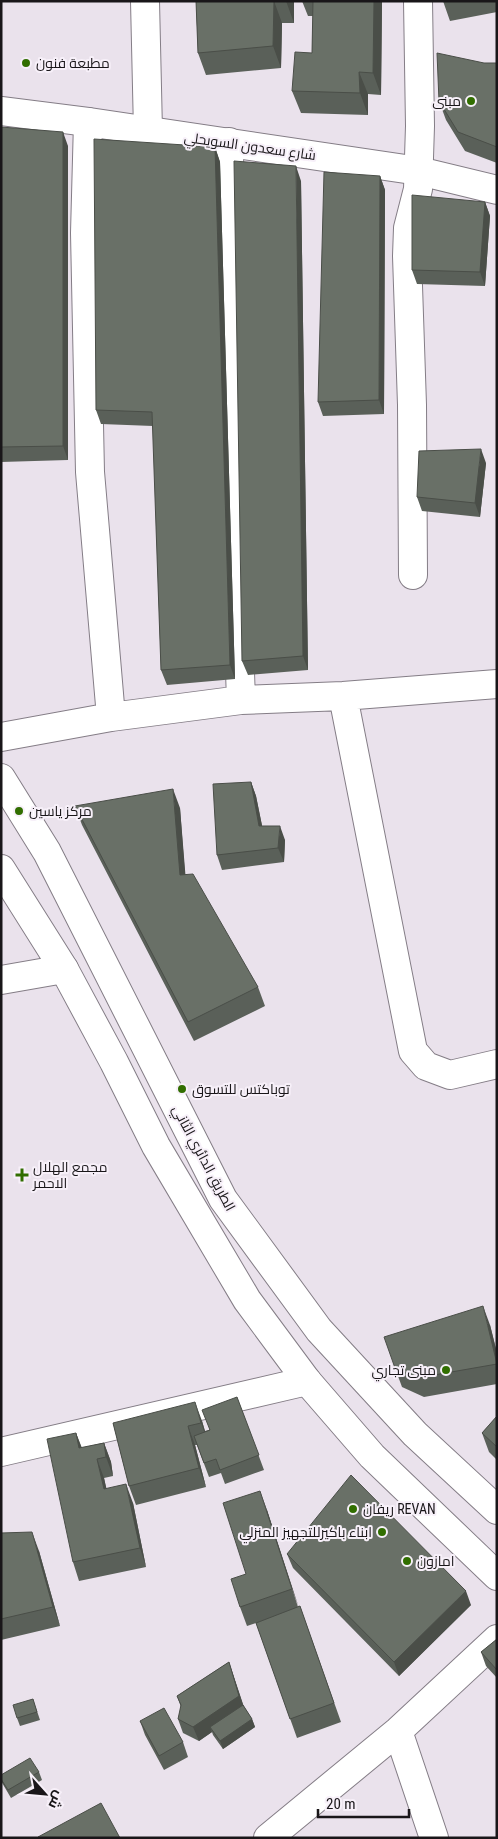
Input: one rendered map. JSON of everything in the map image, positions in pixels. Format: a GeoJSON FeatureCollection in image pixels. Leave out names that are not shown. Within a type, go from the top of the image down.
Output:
{"type":"FeatureCollection","features":[{"type":"Feature","properties":{"kind":"street"},"geometry":{"type":"LineString","coordinates":[[145,1],[148,131]]}},
{"type":"Feature","properties":{"kind":"street"},"geometry":{"type":"LineString","coordinates":[[414,575],[412,405],[407,247],[408,228],[418,189],[419,171],[418,1]]}},
{"type":"Feature","properties":{"kind":"street","name":"شارع سعدون السويحلي"},"geometry":{"type":"LineString","coordinates":[[1,111],[229,142],[419,171],[497,190]]}},
{"type":"Feature","properties":{"kind":"street"},"geometry":{"type":"LineString","coordinates":[[88,122],[85,233],[90,472],[111,717]]}},
{"type":"Feature","properties":{"kind":"street"},"geometry":{"type":"LineString","coordinates":[[229,142],[231,362],[241,700]]}},
{"type":"Feature","properties":{"kind":"street"},"geometry":{"type":"LineString","coordinates":[[1,737],[111,717],[241,700],[343,696],[497,684]]}},
{"type":"Feature","properties":{"kind":"street"},"geometry":{"type":"LineString","coordinates":[[343,696],[413,1051],[426,1066],[450,1075],[497,1064]]}},
{"type":"Feature","properties":{"kind":"street","name":"الطريق الدائري الثاني"},"geometry":{"type":"LineString","coordinates":[[1,778],[47,852],[223,1199],[319,1330],[415,1434],[497,1510]]}},
{"type":"Feature","properties":{"kind":"street"},"geometry":{"type":"LineString","coordinates":[[1,869],[64,969],[161,1155],[247,1300],[307,1381],[372,1456],[497,1576]]}},
{"type":"Feature","properties":{"kind":"street"},"geometry":{"type":"LineString","coordinates":[[1,980],[64,969]]}},
{"type":"Feature","properties":{"kind":"street"},"geometry":{"type":"LineString","coordinates":[[1,1452],[307,1381]]}},
{"type":"Feature","properties":{"kind":"street"},"geometry":{"type":"LineString","coordinates":[[268,1838],[398,1731],[497,1639]]}},
{"type":"Feature","properties":{"kind":"street"},"geometry":{"type":"LineString","coordinates":[[398,1731],[434,1838]]}},
{"type":"Feature","properties":{"kind":"building"},"geometry":{"type":"Polygon","coordinates":[[[196,1],[274,1],[273,46],[198,53],[196,1]]]}},
{"type":"Feature","properties":{"kind":"building"},"geometry":{"type":"Polygon","coordinates":[[[313,1],[374,1],[373,73],[359,72],[360,93],[292,91],[295,52],[312,53],[313,1]]]}},
{"type":"Feature","properties":{"kind":"building","name":"مبنى"},"geometry":{"type":"Polygon","coordinates":[[[437,53],[484,63],[497,63],[497,147],[458,132],[439,101],[437,53]]]}},
{"type":"Feature","properties":{"kind":"building"},"geometry":{"type":"Polygon","coordinates":[[[1,127],[63,132],[63,446],[1,447],[1,127]]]}},
{"type":"Feature","properties":{"kind":"building"},"geometry":{"type":"Polygon","coordinates":[[[94,139],[215,147],[230,665],[161,670],[152,412],[96,410],[94,139]]]}},
{"type":"Feature","properties":{"kind":"building"},"geometry":{"type":"Polygon","coordinates":[[[234,161],[296,166],[303,656],[242,661],[234,161]]]}},
{"type":"Feature","properties":{"kind":"building"},"geometry":{"type":"Polygon","coordinates":[[[324,172],[380,176],[379,400],[318,402],[324,172]]]}},
{"type":"Feature","properties":{"kind":"building"},"geometry":{"type":"Polygon","coordinates":[[[412,195],[485,202],[480,272],[412,270],[412,195]]]}},
{"type":"Feature","properties":{"kind":"building"},"geometry":{"type":"Polygon","coordinates":[[[481,449],[475,503],[417,497],[419,451],[481,449]]]}},
{"type":"Feature","properties":{"kind":"building"},"geometry":{"type":"Polygon","coordinates":[[[251,782],[259,826],[280,826],[278,848],[217,855],[213,784],[251,782]]]}},
{"type":"Feature","properties":{"kind":"building"},"geometry":{"type":"Polygon","coordinates":[[[173,789],[180,875],[193,874],[258,987],[188,1022],[75,806],[173,789]]]}},
{"type":"Feature","properties":{"kind":"building","name":"مبنى تجاري"},"geometry":{"type":"Polygon","coordinates":[[[483,1306],[497,1364],[417,1378],[395,1368],[384,1337],[483,1306]]]}},
{"type":"Feature","properties":{"kind":"building"},"geometry":{"type":"Polygon","coordinates":[[[237,1397],[259,1455],[220,1470],[216,1459],[204,1463],[194,1436],[210,1430],[202,1410],[237,1397]]]}},
{"type":"Feature","properties":{"kind":"building"},"geometry":{"type":"Polygon","coordinates":[[[195,1402],[201,1423],[188,1426],[199,1468],[129,1486],[113,1423],[195,1402]]]}},
{"type":"Feature","properties":{"kind":"building"},"geometry":{"type":"Polygon","coordinates":[[[497,1416],[497,1447],[482,1433],[497,1416]]]}},
{"type":"Feature","properties":{"kind":"building"},"geometry":{"type":"Polygon","coordinates":[[[76,1433],[79,1448],[104,1443],[106,1457],[97,1459],[104,1489],[126,1484],[140,1548],[73,1562],[47,1439],[76,1433]]]}},
{"type":"Feature","properties":{"kind":"building"},"geometry":{"type":"Polygon","coordinates":[[[351,1475],[466,1591],[394,1662],[287,1554],[351,1475]]]}},
{"type":"Feature","properties":{"kind":"building"},"geometry":{"type":"Polygon","coordinates":[[[260,1491],[292,1589],[240,1607],[231,1579],[246,1574],[223,1503],[260,1491]]]}},
{"type":"Feature","properties":{"kind":"building"},"geometry":{"type":"Polygon","coordinates":[[[32,1532],[53,1607],[1,1619],[1,1533],[32,1532]]]}},
{"type":"Feature","properties":{"kind":"building"},"geometry":{"type":"Polygon","coordinates":[[[300,1606],[334,1703],[290,1719],[256,1623],[300,1606]]]}},
{"type":"Feature","properties":{"kind":"building"},"geometry":{"type":"Polygon","coordinates":[[[497,1639],[497,1670],[481,1652],[497,1639]]]}},
{"type":"Feature","properties":{"kind":"building"},"geometry":{"type":"Polygon","coordinates":[[[229,1662],[239,1696],[193,1727],[178,1719],[181,1705],[177,1696],[229,1662]]]}},
{"type":"Feature","properties":{"kind":"building"},"geometry":{"type":"Polygon","coordinates":[[[33,1699],[37,1712],[17,1718],[13,1705],[33,1699]]]}},
{"type":"Feature","properties":{"kind":"building"},"geometry":{"type":"Polygon","coordinates":[[[243,1705],[252,1719],[220,1741],[210,1727],[243,1705]]]}},
{"type":"Feature","properties":{"kind":"building"},"geometry":{"type":"Polygon","coordinates":[[[164,1708],[183,1742],[159,1756],[140,1721],[164,1708]]]}},
{"type":"Feature","properties":{"kind":"building"},"geometry":{"type":"Polygon","coordinates":[[[30,1758],[39,1772],[8,1790],[1,1779],[1,1775],[30,1758]]]}},
{"type":"Feature","properties":{"kind":"building"},"geometry":{"type":"Polygon","coordinates":[[[101,1803],[120,1838],[38,1838],[38,1837],[101,1803]]]}},
{"type":"Feature","properties":{"kind":"place","name":"مطبعة فنون"},"geometry":{"type":"Point","coordinates":[26,63]}},
{"type":"Feature","properties":{"kind":"place","name":"مبنى"},"geometry":{"type":"Point","coordinates":[471,101]}},
{"type":"Feature","properties":{"kind":"place","name":"مركز ياسين"},"geometry":{"type":"Point","coordinates":[19,811]}},
{"type":"Feature","properties":{"kind":"place","name":"توباكتس للتسوق"},"geometry":{"type":"Point","coordinates":[182,1089]}},
{"type":"Feature","properties":{"kind":"place","name":"مجمع الهلال الاحمر"},"geometry":{"type":"Point","coordinates":[22,1175]}},
{"type":"Feature","properties":{"kind":"place","name":"مبنى تجاري"},"geometry":{"type":"Point","coordinates":[446,1370]}},
{"type":"Feature","properties":{"kind":"place","name":"ريفان REVAN"},"geometry":{"type":"Point","coordinates":[353,1509]}},
{"type":"Feature","properties":{"kind":"place","name":"ابناء باكيرللتجهيز المنزلي"},"geometry":{"type":"Point","coordinates":[382,1532]}},
{"type":"Feature","properties":{"kind":"place","name":"امازون"},"geometry":{"type":"Point","coordinates":[407,1561]}}]}
